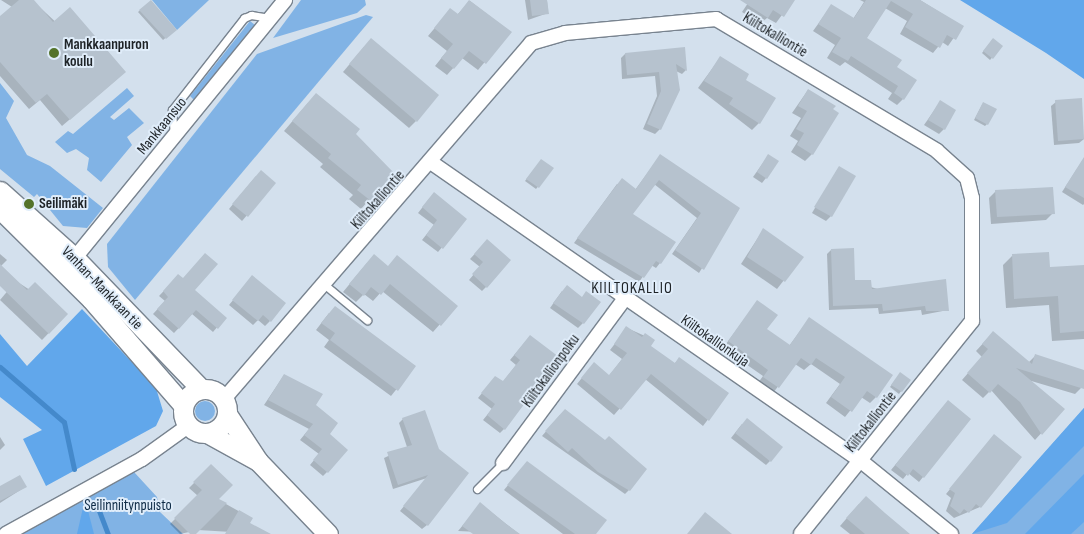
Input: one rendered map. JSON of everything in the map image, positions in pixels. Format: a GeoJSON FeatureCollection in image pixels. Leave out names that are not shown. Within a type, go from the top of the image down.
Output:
{"type":"FeatureCollection","features":[{"type":"Feature","properties":{"kind":"main road","name":"Vanhan-Mankkaan tie"},"geometry":{"type":"LineString","coordinates":[[0,191],[70,265],[201,388]]}},
{"type":"Feature","properties":{"kind":"main road","name":"Vanhan-Mankkaan tie"},"geometry":{"type":"LineString","coordinates":[[0,209],[70,265],[166,380],[183,405]]}},
{"type":"Feature","properties":{"kind":"main road"},"geometry":{"type":"LineString","coordinates":[[258,461],[207,433],[188,426],[183,405],[190,394],[201,388],[211,389],[226,406],[258,461],[328,534]]}},
{"type":"Feature","properties":{"kind":"main road"},"geometry":{"type":"LineString","coordinates":[[207,433],[223,424],[226,406]]}},
{"type":"Feature","properties":{"kind":"street","name":"Mankkaansuo"},"geometry":{"type":"LineString","coordinates":[[70,265],[284,0]]}},
{"type":"Feature","properties":{"kind":"street","name":"Kiiltokalliontie"},"geometry":{"type":"LineString","coordinates":[[226,406],[325,285],[432,163],[531,43],[565,33],[716,19],[937,150],[967,178],[972,198],[972,321],[801,534]]}},
{"type":"Feature","properties":{"kind":"street","name":"Kiiltokallionkuja"},"geometry":{"type":"LineString","coordinates":[[432,163],[861,461],[951,534]]}},
{"type":"Feature","properties":{"kind":"street","name":"Kiiltokallionpolku"},"geometry":{"type":"LineString","coordinates":[[503,462],[625,298]]}},
{"type":"Feature","properties":{"kind":"street"},"geometry":{"type":"LineString","coordinates":[[6,534],[142,459],[188,426]]}},
{"type":"Feature","properties":{"kind":"lane"},"geometry":{"type":"LineString","coordinates":[[174,135],[172,110],[244,18],[251,15],[270,18]]}},
{"type":"Feature","properties":{"kind":"lane"},"geometry":{"type":"LineString","coordinates":[[325,285],[367,320]]}},
{"type":"Feature","properties":{"kind":"lane"},"geometry":{"type":"LineString","coordinates":[[477,489],[503,462]]}},
{"type":"Feature","properties":{"kind":"green space"},"geometry":{"type":"Polygon","coordinates":[[[152,0],[209,0],[177,30],[152,0]]]}},
{"type":"Feature","properties":{"kind":"green space"},"geometry":{"type":"Polygon","coordinates":[[[301,0],[365,0],[366,5],[357,13],[273,38],[301,0]]]}},
{"type":"Feature","properties":{"kind":"green space"},"geometry":{"type":"Polygon","coordinates":[[[366,15],[373,17],[135,300],[108,267],[107,244],[257,54],[366,15]]]}},
{"type":"Feature","properties":{"kind":"green space"},"geometry":{"type":"Polygon","coordinates":[[[250,21],[255,25],[195,101],[190,96],[250,21]]]}},
{"type":"Feature","properties":{"kind":"green space"},"geometry":{"type":"Polygon","coordinates":[[[0,83],[14,101],[6,118],[27,155],[50,166],[103,208],[87,228],[63,226],[37,194],[34,197],[0,169],[0,83]]]}},
{"type":"Feature","properties":{"kind":"green space"},"geometry":{"type":"Polygon","coordinates":[[[127,88],[134,96],[110,117],[114,120],[129,108],[144,123],[127,137],[132,145],[101,182],[87,170],[89,158],[76,149],[67,153],[55,142],[68,131],[73,134],[127,88]]]}},
{"type":"Feature","properties":{"kind":"green space"},"geometry":{"type":"Polygon","coordinates":[[[205,401],[212,404],[215,411],[212,418],[205,421],[198,418],[195,411],[198,404],[205,401]]]}},
{"type":"Feature","properties":{"kind":"green space"},"geometry":{"type":"Polygon","coordinates":[[[1084,408],[1084,534],[972,534],[1084,408]]]}},
{"type":"Feature","properties":{"kind":"green space","name":"Seilinniitynpuisto"},"geometry":{"type":"Polygon","coordinates":[[[134,472],[157,497],[160,512],[183,534],[17,534],[134,472]]]}},
{"type":"Feature","properties":{"kind":"shaded area"},"geometry":{"type":"Polygon","coordinates":[[[960,0],[1084,0],[1084,79],[1046,53],[960,0]]]}},
{"type":"Feature","properties":{"kind":"shaded area"},"geometry":{"type":"Polygon","coordinates":[[[82,309],[156,388],[163,411],[156,426],[46,486],[23,439],[42,430],[0,397],[0,334],[27,366],[82,309]]]}},
{"type":"Feature","properties":{"kind":"shaded area"},"geometry":{"type":"Polygon","coordinates":[[[1084,408],[1084,446],[1007,523],[972,534],[1084,408]]]}},
{"type":"Feature","properties":{"kind":"shaded area"},"geometry":{"type":"Polygon","coordinates":[[[1084,474],[1084,522],[1071,534],[1025,534],[1084,474]]]}},
{"type":"Feature","properties":{"kind":"shaded area"},"geometry":{"type":"Polygon","coordinates":[[[85,499],[94,534],[77,534],[85,499]]]}},
{"type":"Feature","properties":{"kind":"building"},"geometry":{"type":"Polygon","coordinates":[[[19,0],[34,0],[53,22],[70,7],[126,72],[70,120],[47,94],[36,103],[0,62],[0,16],[19,0]]]}},
{"type":"Feature","properties":{"kind":"building"},"geometry":{"type":"Polygon","coordinates":[[[151,0],[177,30],[166,39],[139,10],[151,0]]]}},
{"type":"Feature","properties":{"kind":"building"},"geometry":{"type":"Polygon","coordinates":[[[469,0],[512,32],[486,64],[469,51],[454,69],[441,58],[453,44],[434,28],[450,8],[458,14],[469,0]]]}},
{"type":"Feature","properties":{"kind":"building"},"geometry":{"type":"Polygon","coordinates":[[[530,0],[547,0],[549,14],[532,16],[530,0]]]}},
{"type":"Feature","properties":{"kind":"building"},"geometry":{"type":"Polygon","coordinates":[[[740,0],[795,0],[784,17],[773,10],[768,18],[740,0]]]}},
{"type":"Feature","properties":{"kind":"building"},"geometry":{"type":"Polygon","coordinates":[[[866,0],[920,0],[964,26],[956,40],[947,35],[940,48],[905,27],[913,14],[891,1],[867,38],[902,60],[897,67],[917,80],[904,100],[894,93],[898,86],[851,56],[848,61],[832,52],[841,38],[818,24],[831,4],[854,18],[866,0]]]}},
{"type":"Feature","properties":{"kind":"building"},"geometry":{"type":"Polygon","coordinates":[[[371,38],[439,95],[417,122],[349,64],[371,38]]]}},
{"type":"Feature","properties":{"kind":"building"},"geometry":{"type":"Polygon","coordinates":[[[993,38],[1003,46],[993,59],[983,51],[993,38]]]}},
{"type":"Feature","properties":{"kind":"building"},"geometry":{"type":"Polygon","coordinates":[[[685,47],[687,71],[676,64],[680,90],[661,130],[647,124],[661,91],[659,72],[627,75],[625,53],[685,47]]]}},
{"type":"Feature","properties":{"kind":"building"},"geometry":{"type":"Polygon","coordinates":[[[720,56],[749,74],[746,80],[776,98],[760,124],[729,104],[733,98],[704,81],[720,56]]]}},
{"type":"Feature","properties":{"kind":"building"},"geometry":{"type":"Polygon","coordinates":[[[808,89],[836,106],[833,109],[839,113],[813,155],[797,145],[804,133],[796,129],[807,111],[798,106],[808,89]]]}},
{"type":"Feature","properties":{"kind":"building"},"geometry":{"type":"Polygon","coordinates":[[[316,93],[360,129],[356,134],[394,173],[371,201],[357,190],[361,185],[328,158],[331,154],[292,121],[316,93]]]}},
{"type":"Feature","properties":{"kind":"building"},"geometry":{"type":"Polygon","coordinates":[[[1082,98],[1084,139],[1058,141],[1055,100],[1082,98]]]}},
{"type":"Feature","properties":{"kind":"building"},"geometry":{"type":"Polygon","coordinates":[[[940,100],[956,110],[945,130],[928,120],[940,100]]]}},
{"type":"Feature","properties":{"kind":"building"},"geometry":{"type":"Polygon","coordinates":[[[983,102],[997,109],[988,125],[975,118],[983,102]]]}},
{"type":"Feature","properties":{"kind":"building"},"geometry":{"type":"Polygon","coordinates":[[[660,154],[740,208],[704,270],[675,250],[701,213],[659,180],[633,214],[676,242],[661,264],[656,261],[644,278],[577,238],[622,178],[636,189],[660,154]]]}},
{"type":"Feature","properties":{"kind":"building"},"geometry":{"type":"Polygon","coordinates":[[[768,154],[779,161],[767,179],[757,172],[768,154]]]}},
{"type":"Feature","properties":{"kind":"building"},"geometry":{"type":"Polygon","coordinates":[[[1084,157],[1084,198],[1065,187],[1084,157]]]}},
{"type":"Feature","properties":{"kind":"building"},"geometry":{"type":"Polygon","coordinates":[[[541,159],[554,168],[539,188],[526,179],[541,159]]]}},
{"type":"Feature","properties":{"kind":"building"},"geometry":{"type":"Polygon","coordinates":[[[839,166],[856,176],[832,217],[814,207],[839,166]]]}},
{"type":"Feature","properties":{"kind":"building"},"geometry":{"type":"Polygon","coordinates":[[[261,170],[276,183],[248,217],[232,204],[261,170]]]}},
{"type":"Feature","properties":{"kind":"building"},"geometry":{"type":"Polygon","coordinates":[[[1053,187],[1055,214],[997,217],[995,190],[1053,187]]]}},
{"type":"Feature","properties":{"kind":"building"},"geometry":{"type":"Polygon","coordinates":[[[434,192],[467,219],[443,249],[426,235],[437,220],[422,207],[434,192]]]}},
{"type":"Feature","properties":{"kind":"building"},"geometry":{"type":"Polygon","coordinates":[[[763,228],[804,257],[785,282],[747,257],[763,228]]]}},
{"type":"Feature","properties":{"kind":"building"},"geometry":{"type":"Polygon","coordinates":[[[487,239],[511,260],[487,288],[472,274],[483,262],[474,254],[487,239]]]}},
{"type":"Feature","properties":{"kind":"building"},"geometry":{"type":"Polygon","coordinates":[[[854,248],[855,280],[871,280],[872,289],[946,279],[949,311],[926,311],[925,306],[883,311],[882,304],[833,306],[831,249],[854,248]]]}},
{"type":"Feature","properties":{"kind":"building"},"geometry":{"type":"Polygon","coordinates":[[[1049,252],[1050,267],[1084,265],[1084,331],[1060,333],[1058,296],[1014,299],[1012,254],[1049,252]]]}},
{"type":"Feature","properties":{"kind":"building"},"geometry":{"type":"Polygon","coordinates":[[[205,253],[218,264],[195,290],[227,318],[218,329],[196,310],[179,329],[157,309],[168,297],[163,291],[178,274],[183,278],[205,253]]]}},
{"type":"Feature","properties":{"kind":"building"},"geometry":{"type":"Polygon","coordinates":[[[374,254],[388,266],[397,255],[458,306],[441,326],[390,284],[381,295],[371,287],[364,296],[349,284],[374,254]]]}},
{"type":"Feature","properties":{"kind":"building"},"geometry":{"type":"Polygon","coordinates":[[[0,264],[27,290],[35,282],[68,314],[49,334],[0,286],[0,264]]]}},
{"type":"Feature","properties":{"kind":"building"},"geometry":{"type":"Polygon","coordinates":[[[252,275],[286,303],[271,322],[263,315],[258,321],[232,300],[252,275]]]}},
{"type":"Feature","properties":{"kind":"building"},"geometry":{"type":"Polygon","coordinates":[[[567,285],[582,297],[586,291],[601,302],[584,324],[553,303],[567,285]]]}},
{"type":"Feature","properties":{"kind":"building"},"geometry":{"type":"Polygon","coordinates":[[[757,300],[778,315],[767,329],[790,345],[809,317],[893,375],[877,398],[867,391],[852,412],[831,397],[845,377],[816,358],[811,365],[801,358],[779,388],[763,377],[768,370],[728,341],[757,300]]]}},
{"type":"Feature","properties":{"kind":"building"},"geometry":{"type":"Polygon","coordinates":[[[335,306],[416,366],[398,391],[330,340],[335,333],[321,323],[335,306]]]}},
{"type":"Feature","properties":{"kind":"building"},"geometry":{"type":"Polygon","coordinates":[[[626,326],[642,337],[645,333],[655,340],[651,346],[675,363],[679,357],[729,393],[709,421],[651,374],[621,410],[581,378],[594,362],[609,375],[627,353],[614,344],[626,326]]]}},
{"type":"Feature","properties":{"kind":"building"},"geometry":{"type":"Polygon","coordinates":[[[993,331],[1032,364],[1035,354],[1084,370],[1084,389],[1016,368],[1065,409],[1042,435],[1020,402],[998,384],[990,393],[967,373],[988,349],[982,344],[993,331]]]}},
{"type":"Feature","properties":{"kind":"building"},"geometry":{"type":"Polygon","coordinates":[[[530,335],[559,357],[505,430],[487,415],[495,404],[481,393],[495,376],[503,381],[520,360],[514,355],[530,335]]]}},
{"type":"Feature","properties":{"kind":"building"},"geometry":{"type":"Polygon","coordinates":[[[900,372],[911,380],[902,392],[891,385],[900,372]]]}},
{"type":"Feature","properties":{"kind":"building"},"geometry":{"type":"Polygon","coordinates":[[[284,374],[323,394],[316,405],[338,423],[330,434],[348,450],[328,473],[313,460],[322,449],[304,435],[313,424],[268,400],[284,374]]]}},
{"type":"Feature","properties":{"kind":"building"},"geometry":{"type":"Polygon","coordinates":[[[948,400],[971,419],[924,478],[913,469],[908,476],[895,465],[948,400]]]}},
{"type":"Feature","properties":{"kind":"building"},"geometry":{"type":"Polygon","coordinates":[[[565,409],[605,440],[609,436],[647,469],[630,491],[598,472],[572,448],[568,452],[545,431],[565,409]]]}},
{"type":"Feature","properties":{"kind":"building"},"geometry":{"type":"Polygon","coordinates":[[[425,410],[439,449],[469,473],[428,526],[403,506],[428,475],[398,485],[387,452],[412,445],[402,418],[425,410]]]}},
{"type":"Feature","properties":{"kind":"building"},"geometry":{"type":"Polygon","coordinates":[[[747,418],[783,447],[771,462],[735,433],[747,418]]]}},
{"type":"Feature","properties":{"kind":"building"},"geometry":{"type":"Polygon","coordinates":[[[994,434],[1022,457],[981,508],[976,504],[969,513],[964,509],[960,514],[950,506],[955,493],[949,489],[994,434]]]}},
{"type":"Feature","properties":{"kind":"building"},"geometry":{"type":"Polygon","coordinates":[[[527,461],[607,520],[596,534],[575,534],[507,485],[527,461]]]}},
{"type":"Feature","properties":{"kind":"building"},"geometry":{"type":"Polygon","coordinates":[[[211,464],[233,485],[219,499],[227,503],[196,534],[190,534],[174,518],[202,490],[193,482],[211,464]]]}},
{"type":"Feature","properties":{"kind":"building"},"geometry":{"type":"Polygon","coordinates":[[[20,475],[27,487],[0,501],[0,486],[20,475]]]}},
{"type":"Feature","properties":{"kind":"building"},"geometry":{"type":"Polygon","coordinates":[[[866,496],[910,534],[865,534],[846,518],[866,496]]]}},
{"type":"Feature","properties":{"kind":"building"},"geometry":{"type":"Polygon","coordinates":[[[480,502],[520,534],[473,534],[462,526],[480,502]]]}},
{"type":"Feature","properties":{"kind":"building"},"geometry":{"type":"Polygon","coordinates":[[[239,510],[253,518],[250,523],[271,534],[225,534],[239,510]]]}},
{"type":"Feature","properties":{"kind":"building"},"geometry":{"type":"Polygon","coordinates":[[[705,512],[732,534],[687,534],[705,512]]]}},
{"type":"Feature","properties":{"kind":"waterway"},"geometry":{"type":"LineString","coordinates":[[0,367],[64,422],[74,469]]}},
{"type":"Feature","properties":{"kind":"waterway"},"geometry":{"type":"LineString","coordinates":[[96,503],[108,534]]}},
{"type":"Feature","properties":{"kind":"place","name":"Mankkaanpuron koulu"},"geometry":{"type":"Point","coordinates":[54,53]}},
{"type":"Feature","properties":{"kind":"place","name":"Seilimäki"},"geometry":{"type":"Point","coordinates":[29,204]}},
{"type":"Feature","properties":{"kind":"district","name":"KIILTOKALLIO"},"geometry":{"type":"Point","coordinates":[632,289]}}]}
